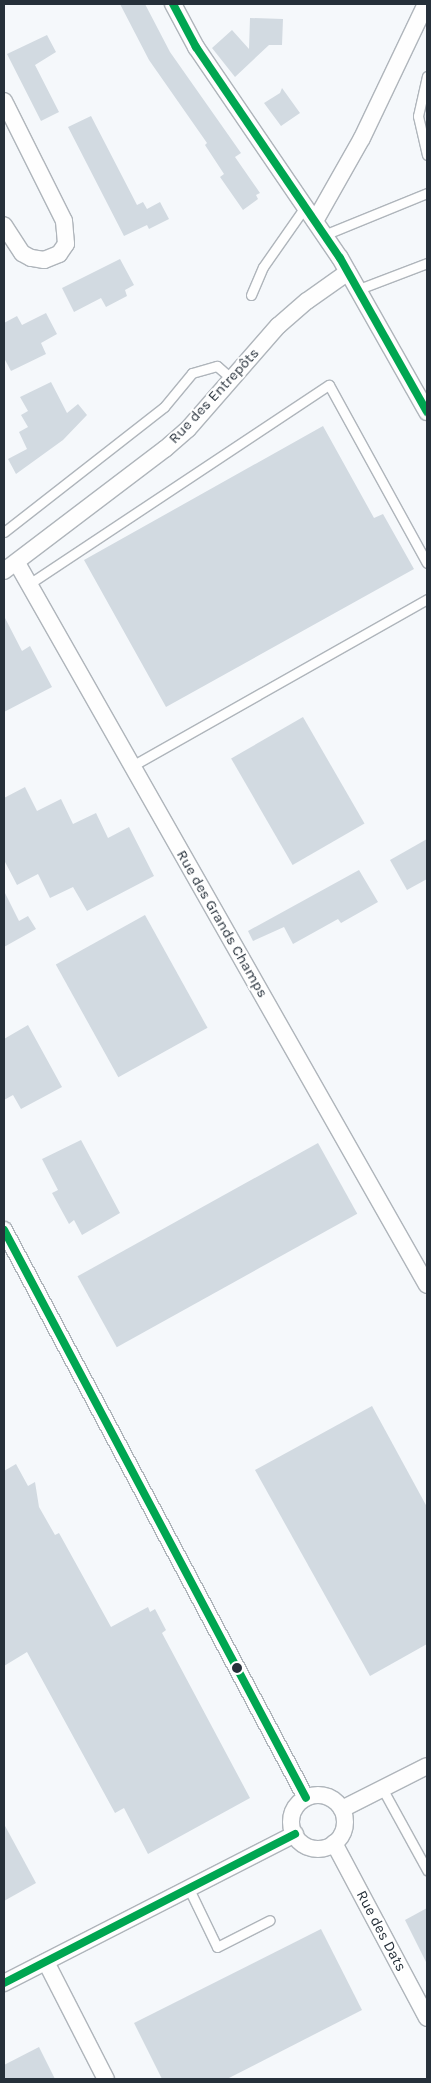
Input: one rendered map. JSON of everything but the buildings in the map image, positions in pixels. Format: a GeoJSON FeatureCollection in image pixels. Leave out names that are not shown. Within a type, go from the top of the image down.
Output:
{"type":"FeatureCollection","features":[{"type":"Feature","properties":{"kind":"street"},"geometry":{"type":"LineString","coordinates":[[173,4],[196,48],[324,234],[359,289],[427,412]]}},
{"type":"Feature","properties":{"kind":"street"},"geometry":{"type":"LineString","coordinates":[[315,221],[366,129],[426,4]]}},
{"type":"Feature","properties":{"kind":"street"},"geometry":{"type":"LineString","coordinates":[[4,101],[64,222],[66,244],[59,254],[44,260],[31,258],[22,253],[4,225]]}},
{"type":"Feature","properties":{"kind":"street","name":"Rue des Entrepôts"},"geometry":{"type":"LineString","coordinates":[[10,567],[165,449],[188,429],[278,326],[306,301],[348,272]]}},
{"type":"Feature","properties":{"kind":"street","name":"Rue des Grands Champs"},"geometry":{"type":"LineString","coordinates":[[10,567],[29,584],[427,1285]]}},
{"type":"Feature","properties":{"kind":"street"},"geometry":{"type":"LineString","coordinates":[[4,1230],[306,1798]]}},
{"type":"Feature","properties":{"kind":"street"},"geometry":{"type":"LineString","coordinates":[[342,1809],[427,1766]]}},
{"type":"Feature","properties":{"kind":"street"},"geometry":{"type":"LineString","coordinates":[[322,1795],[342,1809],[344,1831],[334,1843],[326,1848],[308,1846],[295,1834],[292,1817],[299,1803],[306,1798],[322,1795]]}},
{"type":"Feature","properties":{"kind":"street"},"geometry":{"type":"LineString","coordinates":[[4,1983],[295,1834]]}},
{"type":"Feature","properties":{"kind":"street","name":"Rue des Dats"},"geometry":{"type":"LineString","coordinates":[[334,1843],[427,2018]]}},
{"type":"Feature","properties":{"kind":"street"},"geometry":{"type":"LineString","coordinates":[[46,1962],[106,2079]]}},
{"type":"Feature","properties":{"kind":"lane"},"geometry":{"type":"LineString","coordinates":[[427,76],[418,116],[427,155]]}},
{"type":"Feature","properties":{"kind":"lane"},"geometry":{"type":"LineString","coordinates":[[324,234],[427,193]]}},
{"type":"Feature","properties":{"kind":"lane"},"geometry":{"type":"LineString","coordinates":[[251,295],[263,267],[305,207]]}},
{"type":"Feature","properties":{"kind":"lane"},"geometry":{"type":"LineString","coordinates":[[359,289],[427,263]]}},
{"type":"Feature","properties":{"kind":"lane"},"geometry":{"type":"LineString","coordinates":[[4,532],[164,407],[192,373],[217,366],[232,379]]}},
{"type":"Feature","properties":{"kind":"lane"},"geometry":{"type":"LineString","coordinates":[[29,584],[329,386],[427,563]]}},
{"type":"Feature","properties":{"kind":"lane"},"geometry":{"type":"LineString","coordinates":[[132,766],[427,599]]}},
{"type":"Feature","properties":{"kind":"lane"},"geometry":{"type":"LineString","coordinates":[[382,1788],[427,1870]]}},
{"type":"Feature","properties":{"kind":"lane"},"geometry":{"type":"LineString","coordinates":[[189,1888],[217,1947],[270,1920]]}},
{"type":"Feature","properties":{"kind":"transit line"},"geometry":{"type":"LineString","coordinates":[[173,4],[196,47],[340,258],[427,412]]}},
{"type":"Feature","properties":{"kind":"transit line"},"geometry":{"type":"LineString","coordinates":[[4,1230],[306,1798]]}},
{"type":"Feature","properties":{"kind":"transit line"},"geometry":{"type":"LineString","coordinates":[[4,1983],[295,1834]]}}]}
